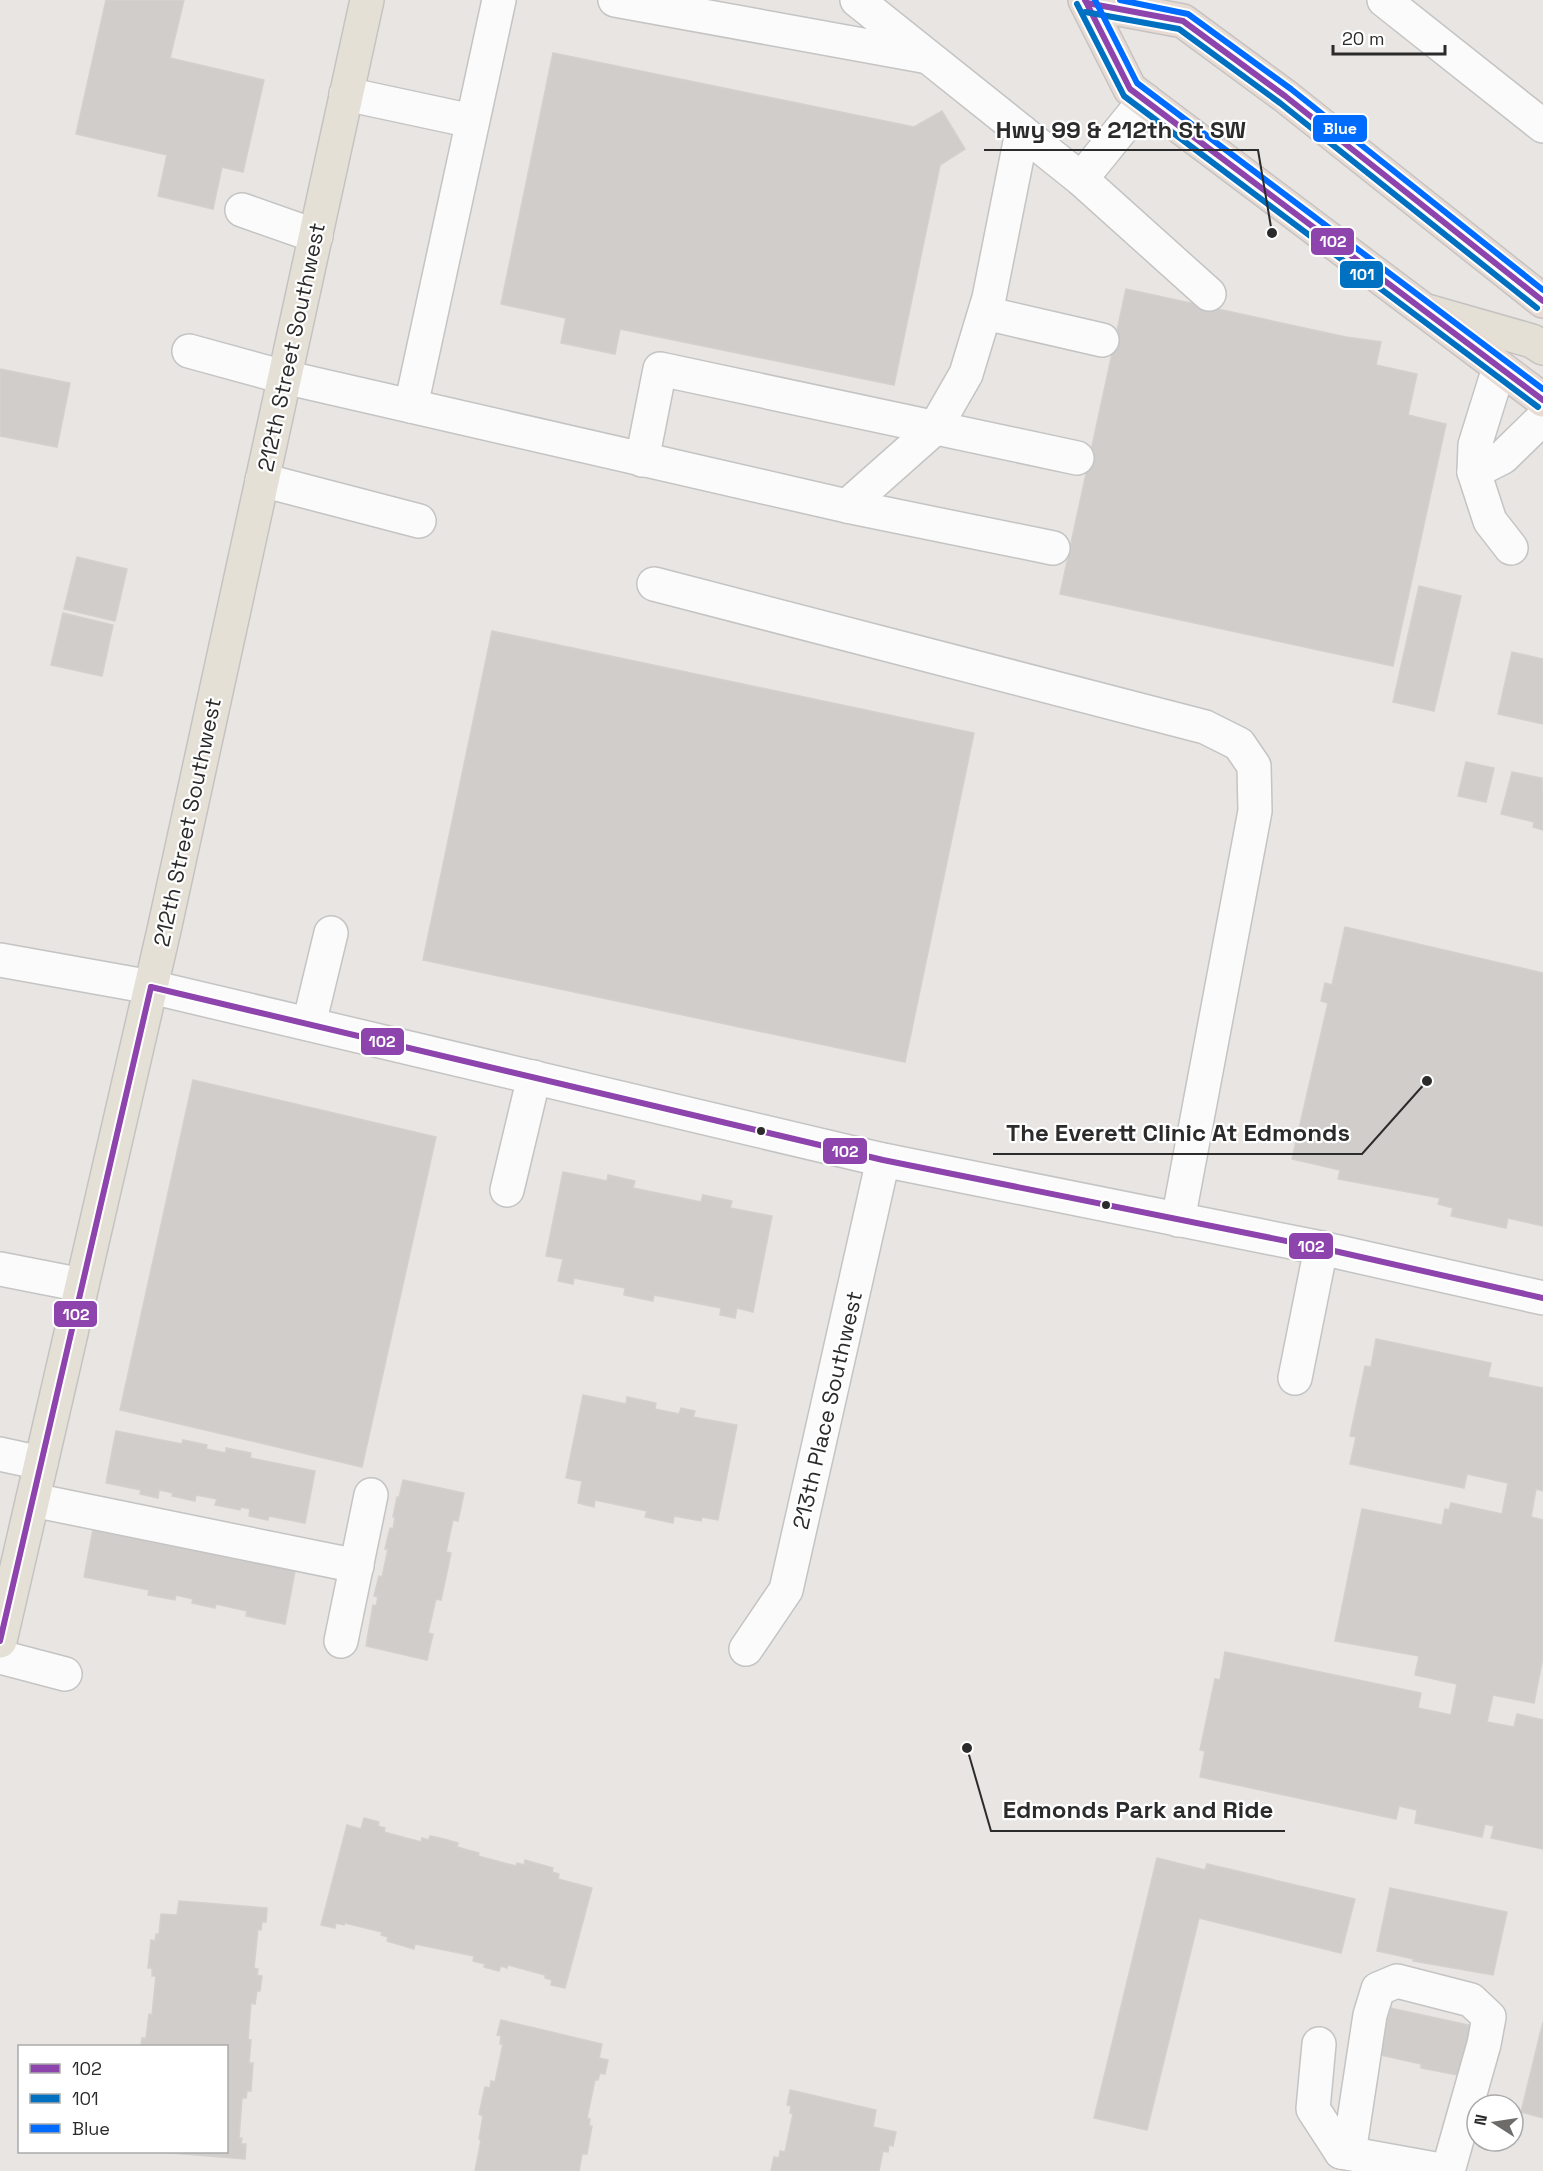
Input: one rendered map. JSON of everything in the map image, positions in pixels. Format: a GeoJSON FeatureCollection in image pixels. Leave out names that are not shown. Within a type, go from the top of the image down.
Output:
{"type":"FeatureCollection","features":[{"type":"Feature","properties":{"kind":"highway"},"geometry":{"type":"LineString","coordinates":[[1086,1],[1130,89],[1543,400]]}},
{"type":"Feature","properties":{"kind":"highway"},"geometry":{"type":"LineString","coordinates":[[1086,1],[1182,21],[1285,96],[1543,301]]}},
{"type":"Feature","properties":{"kind":"main road","name":"212th Street Southwest"},"geometry":{"type":"LineString","coordinates":[[1,1640],[151,987],[367,0]]}},
{"type":"Feature","properties":{"kind":"main road"},"geometry":{"type":"LineString","coordinates":[[1427,311],[1532,341],[1543,348]]}},
{"type":"Feature","properties":{"kind":"street"},"geometry":{"type":"LineString","coordinates":[[411,406],[499,0]]}},
{"type":"Feature","properties":{"kind":"street"},"geometry":{"type":"LineString","coordinates":[[615,0],[928,57]]}},
{"type":"Feature","properties":{"kind":"street"},"geometry":{"type":"LineString","coordinates":[[857,0],[1081,179],[1209,294]]}},
{"type":"Feature","properties":{"kind":"street"},"geometry":{"type":"LineString","coordinates":[[1384,0],[1543,126]]}},
{"type":"Feature","properties":{"kind":"street"},"geometry":{"type":"LineString","coordinates":[[346,94],[472,121]]}},
{"type":"Feature","properties":{"kind":"street"},"geometry":{"type":"LineString","coordinates":[[1081,179],[1145,100]]}},
{"type":"Feature","properties":{"kind":"street"},"geometry":{"type":"LineString","coordinates":[[847,506],[935,428],[966,374],[985,313],[1022,132]]}},
{"type":"Feature","properties":{"kind":"street"},"geometry":{"type":"LineString","coordinates":[[242,210],[316,236]]}},
{"type":"Feature","properties":{"kind":"street"},"geometry":{"type":"LineString","coordinates":[[985,313],[1102,340]]}},
{"type":"Feature","properties":{"kind":"street"},"geometry":{"type":"LineString","coordinates":[[189,351],[284,377],[847,506],[1053,548]]}},
{"type":"Feature","properties":{"kind":"street"},"geometry":{"type":"LineString","coordinates":[[1499,368],[1475,445],[1474,472],[1490,521],[1511,548]]}},
{"type":"Feature","properties":{"kind":"street"},"geometry":{"type":"LineString","coordinates":[[642,459],[660,369],[1077,458]]}},
{"type":"Feature","properties":{"kind":"street"},"geometry":{"type":"LineString","coordinates":[[1474,472],[1503,457],[1543,418]]}},
{"type":"Feature","properties":{"kind":"street"},"geometry":{"type":"LineString","coordinates":[[262,480],[419,521]]}},
{"type":"Feature","properties":{"kind":"street"},"geometry":{"type":"LineString","coordinates":[[654,584],[1205,727],[1239,744],[1254,766],[1255,811],[1178,1220]]}},
{"type":"Feature","properties":{"kind":"street"},"geometry":{"type":"LineString","coordinates":[[309,1024],[331,933]]}},
{"type":"Feature","properties":{"kind":"street"},"geometry":{"type":"LineString","coordinates":[[0,960],[151,987],[883,1160],[1321,1248],[1543,1298]]}},
{"type":"Feature","properties":{"kind":"street"},"geometry":{"type":"LineString","coordinates":[[507,1190],[534,1077]]}},
{"type":"Feature","properties":{"kind":"street","name":"213th Place Southwest"},"geometry":{"type":"LineString","coordinates":[[746,1649],[786,1590],[883,1160]]}},
{"type":"Feature","properties":{"kind":"street"},"geometry":{"type":"LineString","coordinates":[[1295,1378],[1321,1248]]}},
{"type":"Feature","properties":{"kind":"street"},"geometry":{"type":"LineString","coordinates":[[0,1269],[82,1286]]}},
{"type":"Feature","properties":{"kind":"street"},"geometry":{"type":"LineString","coordinates":[[0,1454],[41,1462]]}},
{"type":"Feature","properties":{"kind":"street"},"geometry":{"type":"LineString","coordinates":[[341,1641],[371,1495]]}},
{"type":"Feature","properties":{"kind":"street"},"geometry":{"type":"LineString","coordinates":[[33,1500],[357,1566]]}},
{"type":"Feature","properties":{"kind":"street"},"geometry":{"type":"LineString","coordinates":[[1,1640],[65,1674]]}},
{"type":"Feature","properties":{"kind":"street"},"geometry":{"type":"LineString","coordinates":[[1397,1981],[1471,2000],[1489,2017],[1484,2044],[1447,2171],[1342,2158],[1370,2015],[1378,1989],[1397,1981]]}},
{"type":"Feature","properties":{"kind":"street"},"geometry":{"type":"LineString","coordinates":[[1319,2044],[1313,2109],[1342,2158]]}},
{"type":"Feature","properties":{"kind":"building"},"geometry":{"type":"Polygon","coordinates":[[[106,0],[184,0],[170,58],[264,80],[243,172],[222,167],[213,209],[158,196],[167,155],[76,134],[106,0]]]}},
{"type":"Feature","properties":{"kind":"building"},"geometry":{"type":"Polygon","coordinates":[[[553,53],[914,127],[942,111],[965,149],[940,165],[894,385],[620,329],[615,354],[561,343],[566,318],[501,304],[553,53]]]}},
{"type":"Feature","properties":{"kind":"building"},"geometry":{"type":"Polygon","coordinates":[[[1126,289],[1346,337],[1381,342],[1376,365],[1417,374],[1408,415],[1446,424],[1393,666],[1060,594],[1126,289]]]}},
{"type":"Feature","properties":{"kind":"building"},"geometry":{"type":"Polygon","coordinates":[[[0,369],[70,383],[57,447],[0,436],[0,369]]]}},
{"type":"Feature","properties":{"kind":"building"},"geometry":{"type":"Polygon","coordinates":[[[77,557],[127,569],[115,621],[64,609],[77,557]]]}},
{"type":"Feature","properties":{"kind":"building"},"geometry":{"type":"Polygon","coordinates":[[[1419,586],[1461,596],[1434,711],[1393,702],[1419,586]]]}},
{"type":"Feature","properties":{"kind":"building"},"geometry":{"type":"Polygon","coordinates":[[[63,613],[113,625],[102,676],[51,665],[63,613]]]}},
{"type":"Feature","properties":{"kind":"building"},"geometry":{"type":"Polygon","coordinates":[[[492,631],[974,733],[905,1062],[423,960],[492,631]]]}},
{"type":"Feature","properties":{"kind":"building"},"geometry":{"type":"Polygon","coordinates":[[[1512,652],[1543,659],[1543,724],[1498,714],[1512,652]]]}},
{"type":"Feature","properties":{"kind":"building"},"geometry":{"type":"Polygon","coordinates":[[[1466,762],[1494,768],[1486,802],[1458,796],[1466,762]]]}},
{"type":"Feature","properties":{"kind":"building"},"geometry":{"type":"Polygon","coordinates":[[[1512,772],[1542,778],[1543,830],[1533,827],[1534,822],[1501,814],[1512,772]]]}},
{"type":"Feature","properties":{"kind":"building"},"geometry":{"type":"Polygon","coordinates":[[[1345,927],[1543,973],[1543,1226],[1508,1218],[1506,1228],[1451,1216],[1453,1208],[1438,1204],[1440,1198],[1338,1179],[1340,1170],[1292,1159],[1328,1003],[1321,1001],[1325,983],[1332,985],[1345,927]]]}},
{"type":"Feature","properties":{"kind":"building"},"geometry":{"type":"Polygon","coordinates":[[[193,1080],[436,1137],[362,1467],[120,1410],[193,1080]]]}},
{"type":"Feature","properties":{"kind":"building"},"geometry":{"type":"Polygon","coordinates":[[[563,1172],[607,1181],[608,1175],[635,1181],[633,1188],[701,1202],[703,1195],[732,1201],[730,1208],[772,1216],[753,1312],[737,1308],[735,1318],[720,1315],[721,1308],[654,1295],[653,1301],[624,1295],[625,1288],[574,1278],[573,1284],[558,1281],[563,1259],[546,1256],[563,1172]]]}},
{"type":"Feature","properties":{"kind":"building"},"geometry":{"type":"Polygon","coordinates":[[[1376,1339],[1491,1363],[1488,1377],[1543,1388],[1543,1491],[1536,1489],[1531,1517],[1543,1520],[1543,1657],[1534,1703],[1493,1695],[1487,1722],[1514,1727],[1517,1714],[1543,1720],[1543,1849],[1491,1838],[1494,1826],[1485,1824],[1482,1837],[1415,1823],[1417,1810],[1399,1806],[1396,1819],[1200,1777],[1205,1751],[1200,1750],[1215,1679],[1220,1680],[1225,1652],[1421,1693],[1418,1708],[1451,1715],[1457,1684],[1415,1675],[1419,1656],[1335,1641],[1362,1509],[1442,1525],[1445,1509],[1449,1510],[1451,1503],[1502,1514],[1508,1483],[1467,1474],[1464,1488],[1350,1464],[1356,1437],[1350,1436],[1365,1366],[1371,1367],[1376,1339]]]}},
{"type":"Feature","properties":{"kind":"building"},"geometry":{"type":"Polygon","coordinates":[[[583,1395],[626,1404],[627,1397],[656,1403],[655,1409],[679,1414],[681,1408],[695,1411],[693,1417],[737,1425],[718,1520],[702,1517],[701,1521],[674,1516],[673,1523],[645,1517],[647,1511],[595,1500],[594,1507],[578,1503],[582,1481],[566,1478],[583,1395]]]}},
{"type":"Feature","properties":{"kind":"building"},"geometry":{"type":"Polygon","coordinates":[[[116,1431],[182,1444],[183,1440],[207,1445],[206,1449],[226,1453],[226,1448],[251,1453],[250,1458],[315,1471],[305,1523],[269,1516],[268,1520],[249,1516],[250,1509],[241,1507],[240,1510],[215,1505],[217,1499],[196,1495],[195,1501],[172,1496],[173,1493],[159,1490],[158,1498],[140,1494],[141,1490],[106,1483],[116,1431]]]}},
{"type":"Feature","properties":{"kind":"building"},"geometry":{"type":"Polygon","coordinates":[[[403,1480],[464,1493],[458,1521],[453,1520],[446,1552],[451,1553],[441,1600],[436,1599],[428,1633],[433,1634],[427,1660],[366,1646],[373,1605],[376,1606],[378,1597],[374,1596],[379,1576],[382,1577],[388,1549],[385,1549],[390,1528],[393,1529],[397,1497],[399,1498],[403,1480]]]}},
{"type":"Feature","properties":{"kind":"building"},"geometry":{"type":"Polygon","coordinates":[[[94,1524],[296,1566],[285,1624],[246,1616],[247,1611],[216,1604],[215,1608],[192,1603],[193,1599],[176,1595],[175,1600],[148,1595],[149,1590],[84,1577],[94,1524]]]}},
{"type":"Feature","properties":{"kind":"building"},"geometry":{"type":"Polygon","coordinates":[[[364,1818],[379,1822],[378,1826],[385,1828],[384,1832],[421,1842],[422,1838],[429,1840],[430,1836],[458,1843],[457,1847],[479,1853],[478,1856],[516,1866],[517,1863],[524,1865],[525,1860],[553,1868],[552,1872],[559,1874],[558,1879],[592,1888],[565,1988],[551,1985],[552,1980],[545,1978],[545,1975],[508,1965],[507,1968],[501,1966],[499,1971],[484,1967],[485,1964],[473,1961],[474,1956],[415,1944],[414,1949],[387,1941],[388,1937],[381,1935],[382,1932],[345,1923],[344,1925],[336,1923],[335,1928],[321,1925],[347,1825],[361,1829],[364,1818]]]}},
{"type":"Feature","properties":{"kind":"building"},"geometry":{"type":"Polygon","coordinates":[[[1157,1858],[1205,1870],[1207,1864],[1355,1899],[1341,1953],[1199,1918],[1147,2130],[1094,2118],[1157,1858]]]}},
{"type":"Feature","properties":{"kind":"building"},"geometry":{"type":"Polygon","coordinates":[[[1390,1888],[1507,1912],[1493,1975],[1413,1961],[1414,1959],[1377,1951],[1390,1888]]]}},
{"type":"Feature","properties":{"kind":"building"},"geometry":{"type":"Polygon","coordinates":[[[179,1901],[267,1908],[266,1922],[262,1922],[261,1930],[258,1929],[254,1968],[258,1969],[257,1975],[262,1976],[255,2004],[251,2003],[248,2039],[251,2040],[249,2063],[253,2063],[251,2091],[247,2091],[246,2098],[242,2098],[239,2138],[242,2138],[241,2144],[246,2144],[245,2159],[170,2153],[228,2153],[228,2045],[141,2045],[142,2038],[146,2038],[149,2014],[152,2015],[156,1976],[152,1976],[152,1968],[148,1968],[151,1940],[155,1941],[156,1934],[159,1934],[161,1914],[177,1915],[179,1901]]]}},
{"type":"Feature","properties":{"kind":"building"},"geometry":{"type":"Polygon","coordinates":[[[1390,2008],[1478,2027],[1468,2077],[1421,2068],[1421,2064],[1380,2055],[1390,2008]]]}},
{"type":"Feature","properties":{"kind":"building"},"geometry":{"type":"Polygon","coordinates":[[[501,2020],[602,2044],[599,2058],[608,2060],[605,2074],[600,2073],[598,2080],[595,2080],[587,2118],[590,2119],[589,2126],[592,2126],[587,2154],[582,2154],[579,2171],[475,2171],[483,2116],[479,2114],[485,2087],[490,2088],[491,2081],[495,2082],[503,2044],[500,2044],[501,2036],[497,2035],[501,2020]]]}},
{"type":"Feature","properties":{"kind":"building"},"geometry":{"type":"Polygon","coordinates":[[[1543,2022],[1543,2118],[1525,2113],[1525,2096],[1543,2022]]]}},
{"type":"Feature","properties":{"kind":"building"},"geometry":{"type":"Polygon","coordinates":[[[790,2090],[876,2110],[873,2127],[896,2132],[893,2146],[889,2145],[888,2152],[883,2151],[879,2171],[771,2171],[774,2157],[779,2158],[780,2151],[785,2152],[793,2114],[790,2113],[791,2106],[787,2105],[790,2090]]]}},
{"type":"Feature","properties":{"kind":"transit line","name":"102"},"geometry":{"type":"LineString","coordinates":[[1085,0],[1130,89],[1543,400]]}},
{"type":"Feature","properties":{"kind":"transit line","name":"102"},"geometry":{"type":"LineString","coordinates":[[1085,0],[1087,3],[1183,21],[1285,96],[1543,301]]}},
{"type":"Feature","properties":{"kind":"transit line","name":"Blue"},"geometry":{"type":"LineString","coordinates":[[1095,0],[1137,83],[1543,389]]}},
{"type":"Feature","properties":{"kind":"transit line","name":"Blue"},"geometry":{"type":"LineString","coordinates":[[1120,0],[1188,14],[1291,89],[1543,290]]}},
{"type":"Feature","properties":{"kind":"transit line","name":"101"},"geometry":{"type":"LineString","coordinates":[[1077,4],[1124,96],[1538,407]]}},
{"type":"Feature","properties":{"kind":"transit line","name":"101"},"geometry":{"type":"LineString","coordinates":[[1085,12],[1179,29],[1280,103],[1537,308]]}},
{"type":"Feature","properties":{"kind":"transit line","name":"102"},"geometry":{"type":"LineString","coordinates":[[151,987],[883,1160],[1321,1248],[1543,1298]]}},
{"type":"Feature","properties":{"kind":"transit line","name":"102"},"geometry":{"type":"LineString","coordinates":[[0,1641],[151,987]]}},
{"type":"Feature","properties":{"kind":"place","name":"Hwy 99 & 212th St SW"},"geometry":{"type":"Point","coordinates":[1272,233]}},
{"type":"Feature","properties":{"kind":"place","name":"The Everett Clinic At Edmonds"},"geometry":{"type":"Point","coordinates":[1427,1081]}},
{"type":"Feature","properties":{"kind":"place","name":"Edmonds Park and Ride"},"geometry":{"type":"Point","coordinates":[967,1748]}}]}
